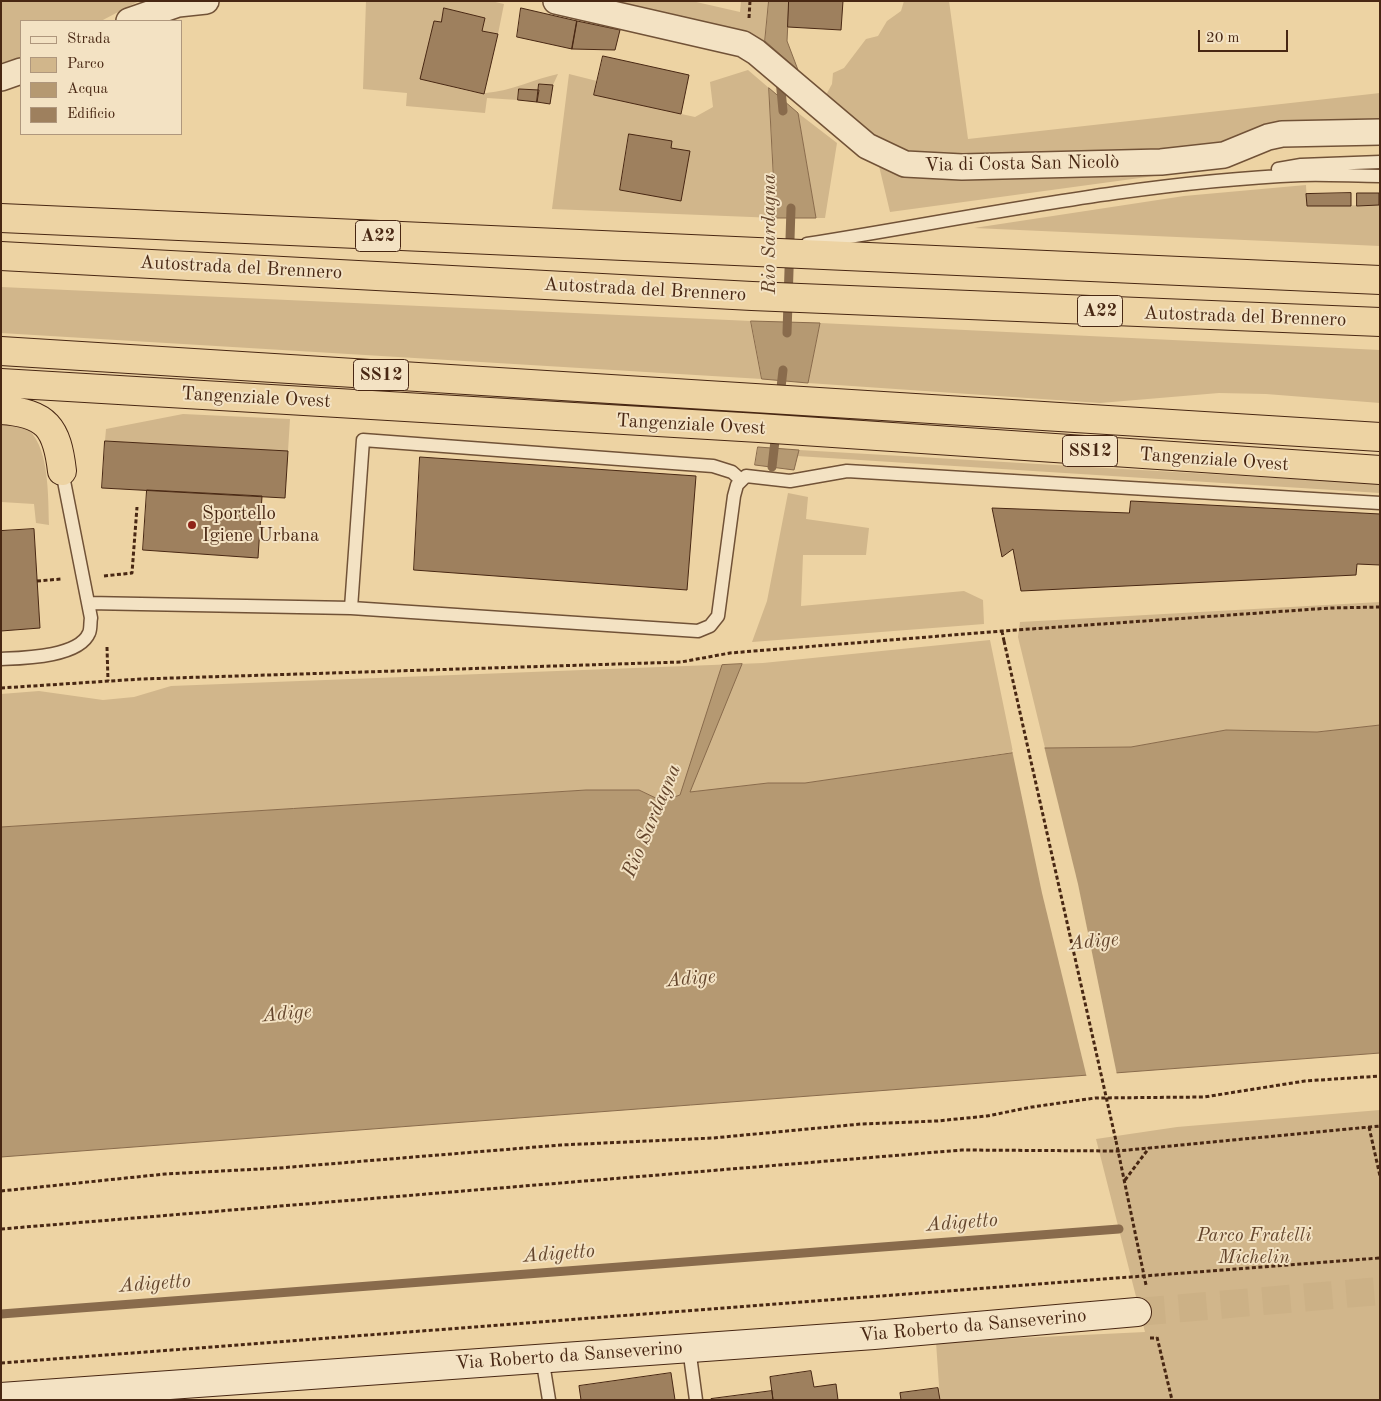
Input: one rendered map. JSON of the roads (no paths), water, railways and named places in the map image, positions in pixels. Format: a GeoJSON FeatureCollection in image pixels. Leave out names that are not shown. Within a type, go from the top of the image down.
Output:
{"type":"FeatureCollection","features":[{"type":"Feature","properties":{"kind":"highway","name":"Autostrada del Brennero"},"geometry":{"type":"LineString","coordinates":[[1,218],[754,252],[823,248],[1380,280]]}},
{"type":"Feature","properties":{"kind":"highway","name":"Autostrada del Brennero"},"geometry":{"type":"LineString","coordinates":[[1,256],[752,296],[1380,322]]}},
{"type":"Feature","properties":{"kind":"highway","name":"Tangenziale Ovest"},"geometry":{"type":"LineString","coordinates":[[1,351],[761,396],[1380,437]]}},
{"type":"Feature","properties":{"kind":"highway","name":"Tangenziale Ovest"},"geometry":{"type":"LineString","coordinates":[[1,383],[759,428],[1380,470]]}},
{"type":"Feature","properties":{"kind":"highway"},"geometry":{"type":"LineString","coordinates":[[1,410],[21,411],[44,421],[55,436],[62,471]]}},
{"type":"Feature","properties":{"kind":"street"},"geometry":{"type":"LineString","coordinates":[[132,20],[178,4],[206,1]]}},
{"type":"Feature","properties":{"kind":"street","name":"Via di Costa San Nicolò"},"geometry":{"type":"LineString","coordinates":[[556,1],[743,44],[767,61],[867,146],[905,164],[932,167],[1162,162],[1224,155],[1268,137],[1282,134],[1380,132]]}},
{"type":"Feature","properties":{"kind":"street"},"geometry":{"type":"LineString","coordinates":[[1,78],[20,71]]}},
{"type":"Feature","properties":{"kind":"street","name":"Via Roberto da Sanseverino"},"geometry":{"type":"LineString","coordinates":[[1,1397],[65,1396],[1147,1312]]}},
{"type":"Feature","properties":{"kind":"lane"},"geometry":{"type":"LineString","coordinates":[[823,248],[1085,198],[1214,181],[1301,165],[1380,162]]}},
{"type":"Feature","properties":{"kind":"lane"},"geometry":{"type":"LineString","coordinates":[[1214,181],[1302,175],[1380,176]]}},
{"type":"Feature","properties":{"kind":"lane"},"geometry":{"type":"LineString","coordinates":[[351,608],[363,440],[714,466],[732,472],[741,480]]}},
{"type":"Feature","properties":{"kind":"lane"},"geometry":{"type":"LineString","coordinates":[[1,659],[46,655],[80,643],[90,632],[88,603],[62,471]]}},
{"type":"Feature","properties":{"kind":"lane"},"geometry":{"type":"LineString","coordinates":[[88,603],[351,608],[698,631],[710,626],[718,616],[734,496],[741,480],[752,476],[790,481],[848,471],[1380,503]]}},
{"type":"Feature","properties":{"kind":"lane"},"geometry":{"type":"LineString","coordinates":[[689,1348],[696,1400]]}},
{"type":"Feature","properties":{"kind":"lane"},"geometry":{"type":"LineString","coordinates":[[542,1358],[549,1400]]}},
{"type":"Feature","properties":{"kind":"water"},"geometry":{"type":"Polygon","coordinates":[[[769,1],[789,1],[787,41],[798,70],[765,41],[769,1]]]}},
{"type":"Feature","properties":{"kind":"water"},"geometry":{"type":"Polygon","coordinates":[[[769,88],[798,113],[816,218],[776,218],[769,88]]]}},
{"type":"Feature","properties":{"kind":"water"},"geometry":{"type":"Polygon","coordinates":[[[751,321],[820,323],[808,383],[762,379],[751,321]]]}},
{"type":"Feature","properties":{"kind":"water"},"geometry":{"type":"Polygon","coordinates":[[[758,447],[799,450],[794,470],[755,465],[758,447]]]}},
{"type":"Feature","properties":{"kind":"water","name":"Adige"},"geometry":{"type":"Polygon","coordinates":[[[742,664],[690,792],[768,783],[805,783],[1045,748],[1131,747],[1226,730],[1317,732],[1380,725],[1380,1053],[1,1157],[1,827],[586,790],[639,790],[662,801],[680,795],[722,665],[742,664]]]}},
{"type":"Feature","properties":{"kind":"waterway","name":"Rio Sardagna"},"geometry":{"type":"LineString","coordinates":[[780,79],[783,111]]}},
{"type":"Feature","properties":{"kind":"waterway","name":"Rio Sardagna"},"geometry":{"type":"LineString","coordinates":[[787,333],[791,208]]}},
{"type":"Feature","properties":{"kind":"waterway","name":"Rio Sardagna"},"geometry":{"type":"LineString","coordinates":[[772,467],[783,370]]}},
{"type":"Feature","properties":{"kind":"waterway","name":"Adigetto"},"geometry":{"type":"LineString","coordinates":[[1,1314],[1119,1229]]}},
{"type":"Feature","properties":{"kind":"tunnel"},"geometry":{"type":"LineString","coordinates":[[1137,1312],[1380,1291]]}},
{"type":"Feature","properties":{"kind":"place","name":"Sportello Igiene Urbana"},"geometry":{"type":"Point","coordinates":[192,525]}},
{"type":"Feature","properties":{"kind":"park label","name":"Parco Fratelli Michelin"},"geometry":{"type":"Point","coordinates":[1254,1247]}}]}
